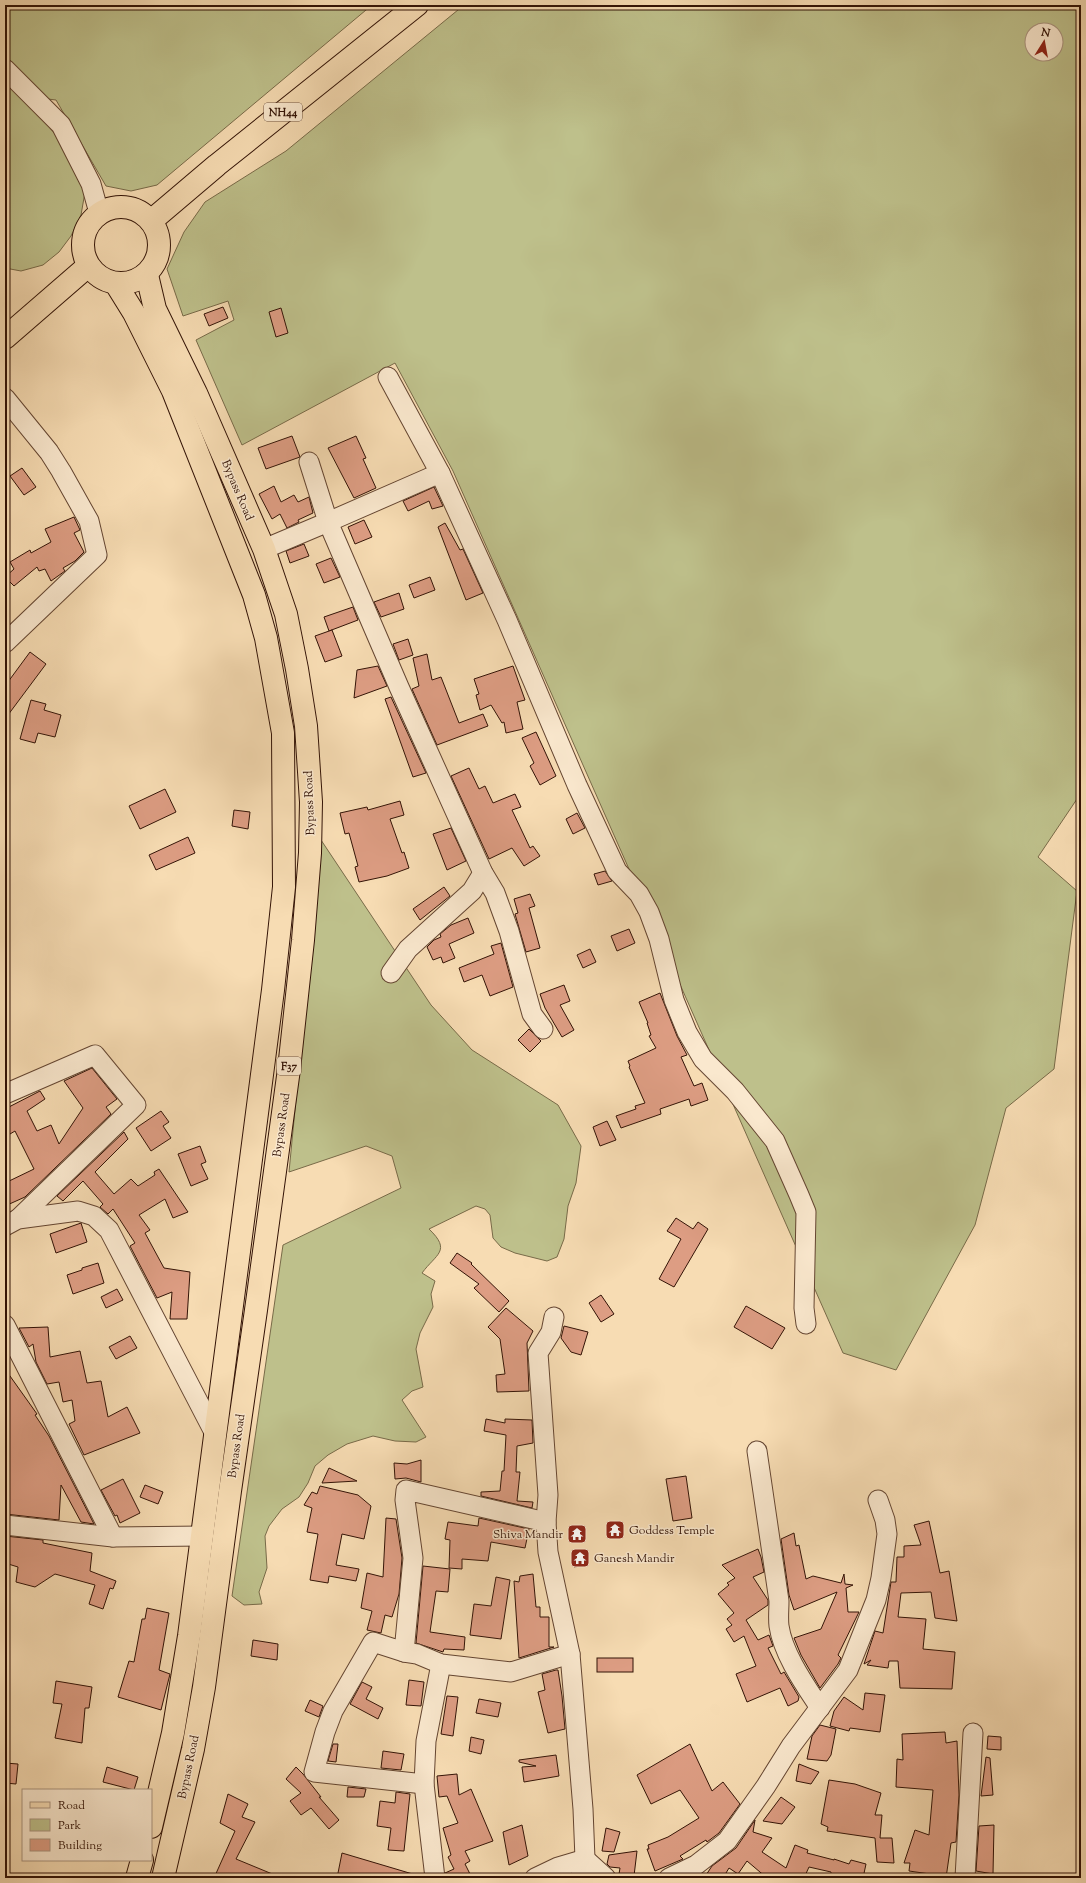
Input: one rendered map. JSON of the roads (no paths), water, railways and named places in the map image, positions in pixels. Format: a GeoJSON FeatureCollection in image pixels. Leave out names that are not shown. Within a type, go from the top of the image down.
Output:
{"type":"FeatureCollection","features":[{"type":"Feature","properties":{"kind":"main road","name":"NH44"},"geometry":{"type":"LineString","coordinates":[[152,221],[217,165],[417,5]]}},
{"type":"Feature","properties":{"kind":"main road"},"geometry":{"type":"LineString","coordinates":[[127,207],[140,211],[152,221],[160,239],[158,258],[147,275],[132,283],[116,284],[100,278],[88,266],[82,248],[86,228],[99,213],[112,208],[127,207]]}},
{"type":"Feature","properties":{"kind":"main road"},"geometry":{"type":"LineString","coordinates":[[5,338],[88,266]]}},
{"type":"Feature","properties":{"kind":"main road","name":"Bypass Road"},"geometry":{"type":"LineString","coordinates":[[147,275],[155,310],[196,393],[264,549],[286,614],[306,726],[311,802],[310,853],[303,940],[289,1069],[204,1687],[193,1749],[163,1878]]}},
{"type":"Feature","properties":{"kind":"main road","name":"Bypass Road"},"geometry":{"type":"LineString","coordinates":[[116,284],[134,313],[173,391],[254,595],[266,638],[283,733],[284,887],[273,990],[189,1636],[173,1733],[152,1823]]}},
{"type":"Feature","properties":{"kind":"main road"},"geometry":{"type":"LineString","coordinates":[[283,733],[306,726]]}},
{"type":"Feature","properties":{"kind":"main road"},"geometry":{"type":"LineString","coordinates":[[137,1878],[142,1861]]}},
{"type":"Feature","properties":{"kind":"street"},"geometry":{"type":"LineString","coordinates":[[5,69],[61,125],[91,184],[99,213]]}},
{"type":"Feature","properties":{"kind":"street"},"geometry":{"type":"LineString","coordinates":[[388,377],[440,473],[508,620],[577,785],[617,870],[639,894],[649,912],[659,939],[674,1000],[686,1032],[703,1059],[736,1091],[775,1141],[799,1195],[806,1212],[804,1308],[806,1324]]}},
{"type":"Feature","properties":{"kind":"street"},"geometry":{"type":"LineString","coordinates":[[5,398],[53,458],[90,521],[97,555],[5,643]]}},
{"type":"Feature","properties":{"kind":"street"},"geometry":{"type":"LineString","coordinates":[[309,462],[328,522],[399,687],[483,873],[495,893],[509,931],[532,1014],[543,1029]]}},
{"type":"Feature","properties":{"kind":"street"},"geometry":{"type":"LineString","coordinates":[[264,549],[440,473]]}},
{"type":"Feature","properties":{"kind":"street"},"geometry":{"type":"LineString","coordinates":[[390,973],[408,949],[472,891],[483,873]]}},
{"type":"Feature","properties":{"kind":"street"},"geometry":{"type":"LineString","coordinates":[[5,1094],[95,1055],[136,1105],[12,1223]]}},
{"type":"Feature","properties":{"kind":"street"},"geometry":{"type":"LineString","coordinates":[[12,1223],[78,1211],[94,1216],[109,1230],[215,1434]]}},
{"type":"Feature","properties":{"kind":"street"},"geometry":{"type":"LineString","coordinates":[[554,1317],[551,1332],[538,1353],[548,1495],[546,1522],[548,1552],[570,1654],[583,1809],[585,1859],[580,1878]]}},
{"type":"Feature","properties":{"kind":"street"},"geometry":{"type":"LineString","coordinates":[[5,1325],[113,1537]]}},
{"type":"Feature","properties":{"kind":"street"},"geometry":{"type":"LineString","coordinates":[[757,1451],[779,1601],[779,1626],[783,1642],[795,1667],[820,1708]]}},
{"type":"Feature","properties":{"kind":"street"},"geometry":{"type":"LineString","coordinates":[[404,1652],[413,1558],[405,1500],[406,1490],[546,1522]]}},
{"type":"Feature","properties":{"kind":"street"},"geometry":{"type":"LineString","coordinates":[[669,1878],[696,1865],[727,1841],[766,1786],[791,1746],[848,1670],[876,1600],[887,1534],[878,1500]]}},
{"type":"Feature","properties":{"kind":"street"},"geometry":{"type":"LineString","coordinates":[[5,1526],[113,1537],[203,1536]]}},
{"type":"Feature","properties":{"kind":"street"},"geometry":{"type":"LineString","coordinates":[[424,1784],[314,1772],[325,1732],[333,1711],[373,1642],[404,1652],[418,1654],[441,1664],[511,1672],[570,1654]]}},
{"type":"Feature","properties":{"kind":"street"},"geometry":{"type":"LineString","coordinates":[[435,1878],[424,1784],[426,1741],[441,1664]]}},
{"type":"Feature","properties":{"kind":"street"},"geometry":{"type":"LineString","coordinates":[[965,1878],[973,1733]]}},
{"type":"Feature","properties":{"kind":"street"},"geometry":{"type":"LineString","coordinates":[[535,1878],[558,1867],[585,1859]]}},
{"type":"Feature","properties":{"kind":"street"},"geometry":{"type":"LineString","coordinates":[[585,1859],[606,1878]]}},
{"type":"Feature","properties":{"kind":"place","name":"Goddess Temple"},"geometry":{"type":"Point","coordinates":[615,1530]}},
{"type":"Feature","properties":{"kind":"place","name":"Shiva Mandir"},"geometry":{"type":"Point","coordinates":[577,1534]}},
{"type":"Feature","properties":{"kind":"place","name":"Ganesh Mandir"},"geometry":{"type":"Point","coordinates":[580,1558]}}]}
